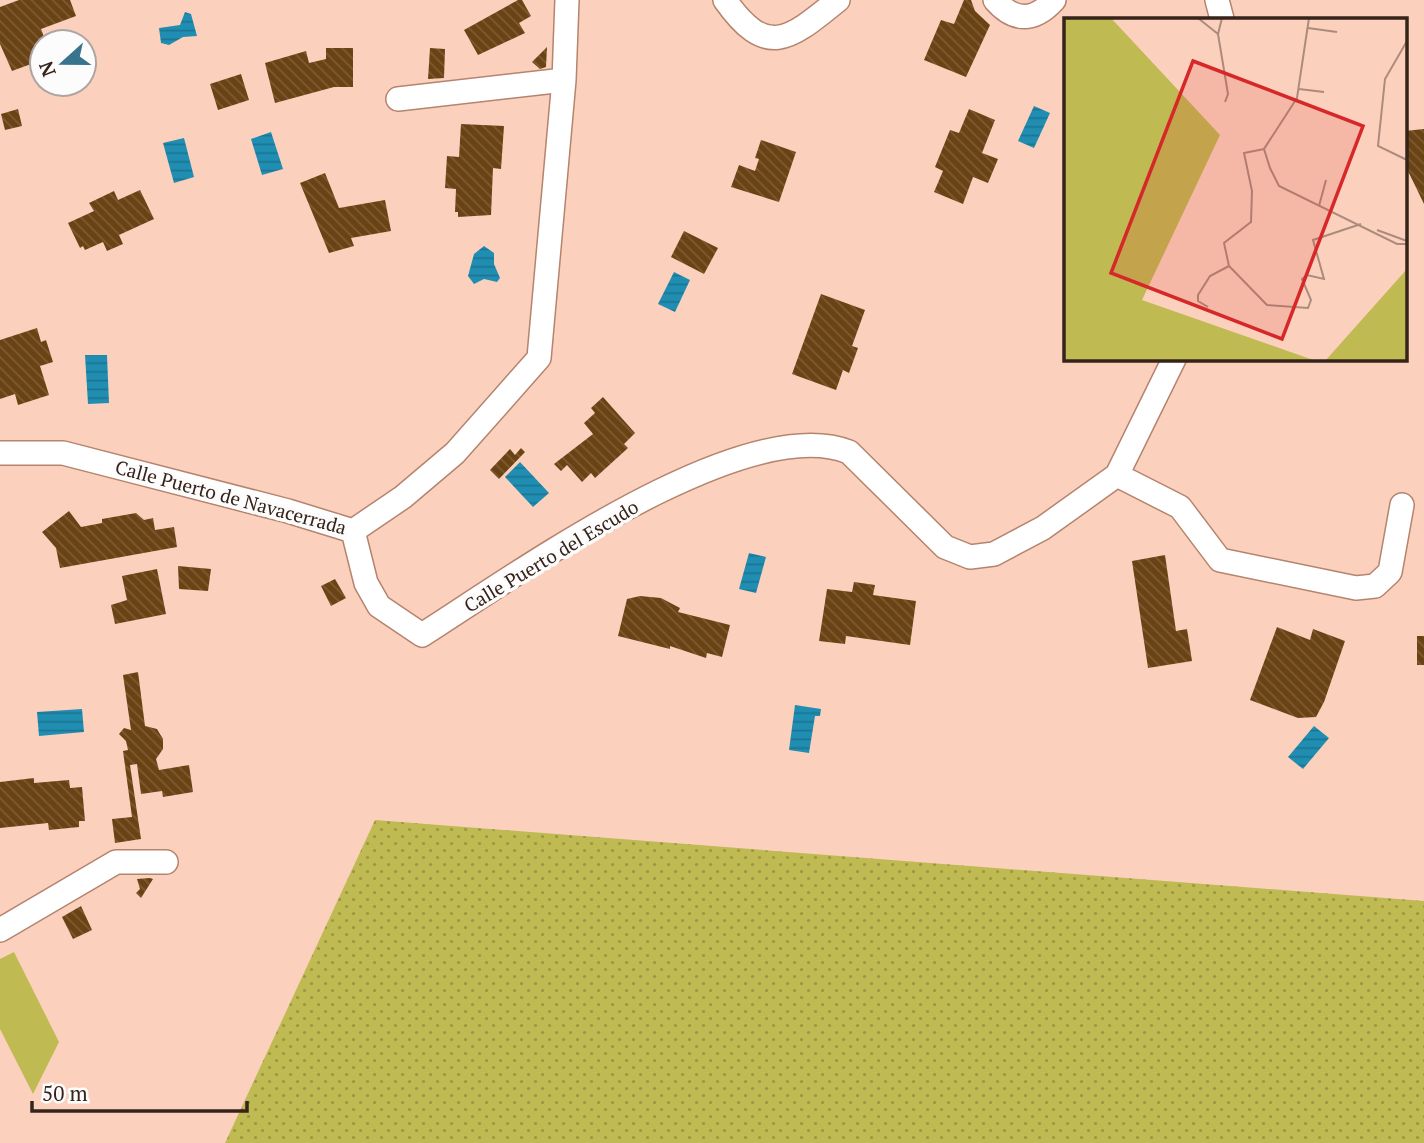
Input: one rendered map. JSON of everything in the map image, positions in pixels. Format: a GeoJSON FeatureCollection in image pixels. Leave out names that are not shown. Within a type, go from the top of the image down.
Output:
{"type":"FeatureCollection","features":[{"type":"Feature","properties":{"kind":"street","name":"Calle Puerto de Navacerrada"},"geometry":{"type":"LineString","coordinates":[[0,453],[63,453],[288,511],[353,531],[403,497],[456,453],[538,358],[564,80],[567,0]]}},
{"type":"Feature","properties":{"kind":"street"},"geometry":{"type":"LineString","coordinates":[[725,0],[754,34],[776,39],[801,30],[838,0]]}},
{"type":"Feature","properties":{"kind":"street"},"geometry":{"type":"LineString","coordinates":[[995,0],[1008,14],[1026,17],[1046,9],[1054,0]]}},
{"type":"Feature","properties":{"kind":"street"},"geometry":{"type":"LineString","coordinates":[[1217,0],[1222,18]]}},
{"type":"Feature","properties":{"kind":"street"},"geometry":{"type":"LineString","coordinates":[[398,99],[564,80]]}},
{"type":"Feature","properties":{"kind":"street","name":"Calle Puerto del Escudo"},"geometry":{"type":"LineString","coordinates":[[353,531],[366,583],[379,606],[422,635],[625,506],[741,457],[812,443],[832,445],[849,452],[945,547],[970,557],[993,554],[1043,528],[1117,475],[1174,360]]}},
{"type":"Feature","properties":{"kind":"street"},"geometry":{"type":"LineString","coordinates":[[1117,475],[1180,507],[1220,560],[1356,588],[1375,586],[1391,572],[1402,505]]}},
{"type":"Feature","properties":{"kind":"street"},"geometry":{"type":"LineString","coordinates":[[0,930],[116,862],[166,862]]}},
{"type":"Feature","properties":{"kind":"shaded area"},"geometry":{"type":"Polygon","coordinates":[[[375,820],[1424,901],[1424,1143],[225,1143],[375,820]]]}},
{"type":"Feature","properties":{"kind":"shaded area"},"geometry":{"type":"Polygon","coordinates":[[[14,952],[59,1042],[33,1094],[0,1029],[0,959],[14,952]]]}},
{"type":"Feature","properties":{"kind":"water"},"geometry":{"type":"Polygon","coordinates":[[[185,12],[191,14],[197,36],[183,37],[169,45],[161,43],[159,28],[180,25],[185,12]]]}},
{"type":"Feature","properties":{"kind":"water"},"geometry":{"type":"Polygon","coordinates":[[[1034,106],[1050,113],[1034,148],[1018,141],[1034,106]]]}},
{"type":"Feature","properties":{"kind":"water"},"geometry":{"type":"Polygon","coordinates":[[[271,132],[283,169],[262,175],[251,139],[271,132]]]}},
{"type":"Feature","properties":{"kind":"water"},"geometry":{"type":"Polygon","coordinates":[[[184,138],[194,177],[174,183],[163,143],[184,138]]]}},
{"type":"Feature","properties":{"kind":"water"},"geometry":{"type":"Polygon","coordinates":[[[484,246],[494,253],[494,264],[500,278],[497,282],[484,279],[474,284],[468,276],[474,254],[484,246]]]}},
{"type":"Feature","properties":{"kind":"water"},"geometry":{"type":"Polygon","coordinates":[[[674,272],[690,280],[675,312],[658,304],[674,272]]]}},
{"type":"Feature","properties":{"kind":"water"},"geometry":{"type":"Polygon","coordinates":[[[85,355],[107,355],[109,403],[88,404],[85,355]]]}},
{"type":"Feature","properties":{"kind":"water"},"geometry":{"type":"Polygon","coordinates":[[[520,462],[549,493],[533,507],[505,477],[520,462]]]}},
{"type":"Feature","properties":{"kind":"water"},"geometry":{"type":"Polygon","coordinates":[[[749,553],[766,557],[756,593],[739,589],[749,553]]]}},
{"type":"Feature","properties":{"kind":"water"},"geometry":{"type":"Polygon","coordinates":[[[795,705],[821,709],[820,716],[815,716],[809,753],[789,750],[795,705]]]}},
{"type":"Feature","properties":{"kind":"water"},"geometry":{"type":"Polygon","coordinates":[[[82,709],[84,732],[39,736],[37,712],[82,709]]]}},
{"type":"Feature","properties":{"kind":"water"},"geometry":{"type":"Polygon","coordinates":[[[1314,726],[1329,738],[1303,769],[1288,757],[1314,726]]]}},
{"type":"Feature","properties":{"kind":"building"},"geometry":{"type":"Polygon","coordinates":[[[19,0],[70,0],[76,16],[44,28],[28,28],[28,65],[12,71],[0,44],[0,7],[19,0]]]}},
{"type":"Feature","properties":{"kind":"building"},"geometry":{"type":"Polygon","coordinates":[[[522,0],[531,16],[519,23],[525,33],[478,55],[464,30],[522,0]]]}},
{"type":"Feature","properties":{"kind":"building"},"geometry":{"type":"Polygon","coordinates":[[[964,0],[971,0],[975,11],[990,25],[966,77],[924,60],[941,20],[954,24],[964,0]]]}},
{"type":"Feature","properties":{"kind":"building"},"geometry":{"type":"Polygon","coordinates":[[[547,47],[546,67],[540,69],[532,62],[547,47]]]}},
{"type":"Feature","properties":{"kind":"building"},"geometry":{"type":"Polygon","coordinates":[[[326,48],[353,48],[353,87],[334,87],[275,103],[265,63],[306,51],[309,63],[326,59],[326,48]]]}},
{"type":"Feature","properties":{"kind":"building"},"geometry":{"type":"Polygon","coordinates":[[[430,48],[445,49],[444,78],[428,79],[430,48]]]}},
{"type":"Feature","properties":{"kind":"building"},"geometry":{"type":"Polygon","coordinates":[[[241,74],[249,100],[218,110],[210,84],[241,74]]]}},
{"type":"Feature","properties":{"kind":"building"},"geometry":{"type":"Polygon","coordinates":[[[18,109],[22,126],[5,130],[1,114],[18,109]]]}},
{"type":"Feature","properties":{"kind":"building"},"geometry":{"type":"Polygon","coordinates":[[[969,109],[995,120],[982,153],[998,159],[988,183],[973,177],[963,204],[934,192],[943,171],[935,167],[950,130],[959,133],[969,109]]]}},
{"type":"Feature","properties":{"kind":"building"},"geometry":{"type":"Polygon","coordinates":[[[461,124],[504,126],[501,169],[493,168],[491,215],[458,217],[458,212],[455,212],[456,189],[445,188],[447,156],[459,157],[461,124]]]}},
{"type":"Feature","properties":{"kind":"building"},"geometry":{"type":"Polygon","coordinates":[[[1424,129],[1424,204],[1406,171],[1406,131],[1424,129]]]}},
{"type":"Feature","properties":{"kind":"building"},"geometry":{"type":"Polygon","coordinates":[[[761,140],[796,152],[779,202],[731,187],[739,165],[755,171],[759,159],[755,158],[761,140]]]}},
{"type":"Feature","properties":{"kind":"building"},"geometry":{"type":"Polygon","coordinates":[[[325,173],[339,208],[385,200],[391,231],[351,238],[354,246],[329,253],[300,183],[325,173]]]}},
{"type":"Feature","properties":{"kind":"building"},"geometry":{"type":"Polygon","coordinates":[[[140,190],[154,219],[119,235],[123,244],[107,251],[103,242],[85,250],[83,246],[80,248],[68,223],[94,211],[89,203],[114,191],[118,200],[140,190]]]}},
{"type":"Feature","properties":{"kind":"building"},"geometry":{"type":"Polygon","coordinates":[[[684,231],[718,248],[704,274],[671,257],[684,231]]]}},
{"type":"Feature","properties":{"kind":"building"},"geometry":{"type":"Polygon","coordinates":[[[821,294],[865,310],[852,346],[858,348],[849,373],[843,370],[836,390],[792,374],[821,294]]]}},
{"type":"Feature","properties":{"kind":"building"},"geometry":{"type":"Polygon","coordinates":[[[37,328],[41,342],[46,340],[53,362],[40,366],[49,395],[18,405],[15,394],[0,399],[0,340],[37,328]]]}},
{"type":"Feature","properties":{"kind":"building"},"geometry":{"type":"Polygon","coordinates":[[[603,397],[635,433],[624,444],[628,448],[595,478],[591,473],[582,482],[567,465],[561,471],[554,464],[593,434],[584,423],[595,413],[591,408],[603,397]]]}},
{"type":"Feature","properties":{"kind":"building"},"geometry":{"type":"Polygon","coordinates":[[[521,448],[525,452],[499,479],[490,470],[510,449],[515,455],[521,448]]]}},
{"type":"Feature","properties":{"kind":"building"},"geometry":{"type":"Polygon","coordinates":[[[69,511],[81,527],[102,523],[102,519],[136,513],[144,520],[153,518],[155,530],[174,527],[177,547],[60,568],[56,548],[42,532],[69,511]]]}},
{"type":"Feature","properties":{"kind":"building"},"geometry":{"type":"Polygon","coordinates":[[[1165,555],[1176,631],[1187,629],[1192,661],[1148,668],[1132,561],[1165,555]]]}},
{"type":"Feature","properties":{"kind":"building"},"geometry":{"type":"Polygon","coordinates":[[[178,566],[211,569],[208,591],[179,589],[178,566]]]}},
{"type":"Feature","properties":{"kind":"building"},"geometry":{"type":"Polygon","coordinates":[[[157,569],[166,614],[115,624],[111,605],[127,600],[122,576],[157,569]]]}},
{"type":"Feature","properties":{"kind":"building"},"geometry":{"type":"Polygon","coordinates":[[[335,579],[346,598],[331,606],[321,586],[335,579]]]}},
{"type":"Feature","properties":{"kind":"building"},"geometry":{"type":"Polygon","coordinates":[[[854,582],[875,585],[873,595],[916,601],[910,645],[846,636],[845,644],[819,641],[827,589],[852,592],[854,582]]]}},
{"type":"Feature","properties":{"kind":"building"},"geometry":{"type":"Polygon","coordinates":[[[640,596],[661,598],[680,608],[678,612],[730,625],[722,657],[707,653],[706,658],[670,646],[670,649],[618,636],[627,599],[640,596]]]}},
{"type":"Feature","properties":{"kind":"building"},"geometry":{"type":"Polygon","coordinates":[[[1277,627],[1310,640],[1313,629],[1345,641],[1324,702],[1316,717],[1298,718],[1250,700],[1277,627]]]}},
{"type":"Feature","properties":{"kind":"building"},"geometry":{"type":"Polygon","coordinates":[[[1417,636],[1424,636],[1424,665],[1417,665],[1417,636]]]}},
{"type":"Feature","properties":{"kind":"building"},"geometry":{"type":"Polygon","coordinates":[[[138,672],[145,726],[157,729],[163,739],[163,749],[156,759],[159,770],[189,765],[193,792],[163,797],[162,791],[141,794],[137,764],[130,765],[141,839],[115,843],[112,819],[132,817],[123,751],[128,750],[126,741],[119,734],[124,728],[131,730],[123,675],[138,672]]]}},
{"type":"Feature","properties":{"kind":"building"},"geometry":{"type":"Polygon","coordinates":[[[34,778],[34,783],[69,780],[70,788],[82,787],[85,821],[79,821],[79,827],[49,830],[48,823],[0,828],[0,782],[34,778]]]}},
{"type":"Feature","properties":{"kind":"building"},"geometry":{"type":"Polygon","coordinates":[[[137,879],[153,879],[141,898],[136,893],[140,889],[137,879]]]}},
{"type":"Feature","properties":{"kind":"building"},"geometry":{"type":"Polygon","coordinates":[[[81,906],[92,930],[73,939],[62,917],[81,906]]]}}]}
